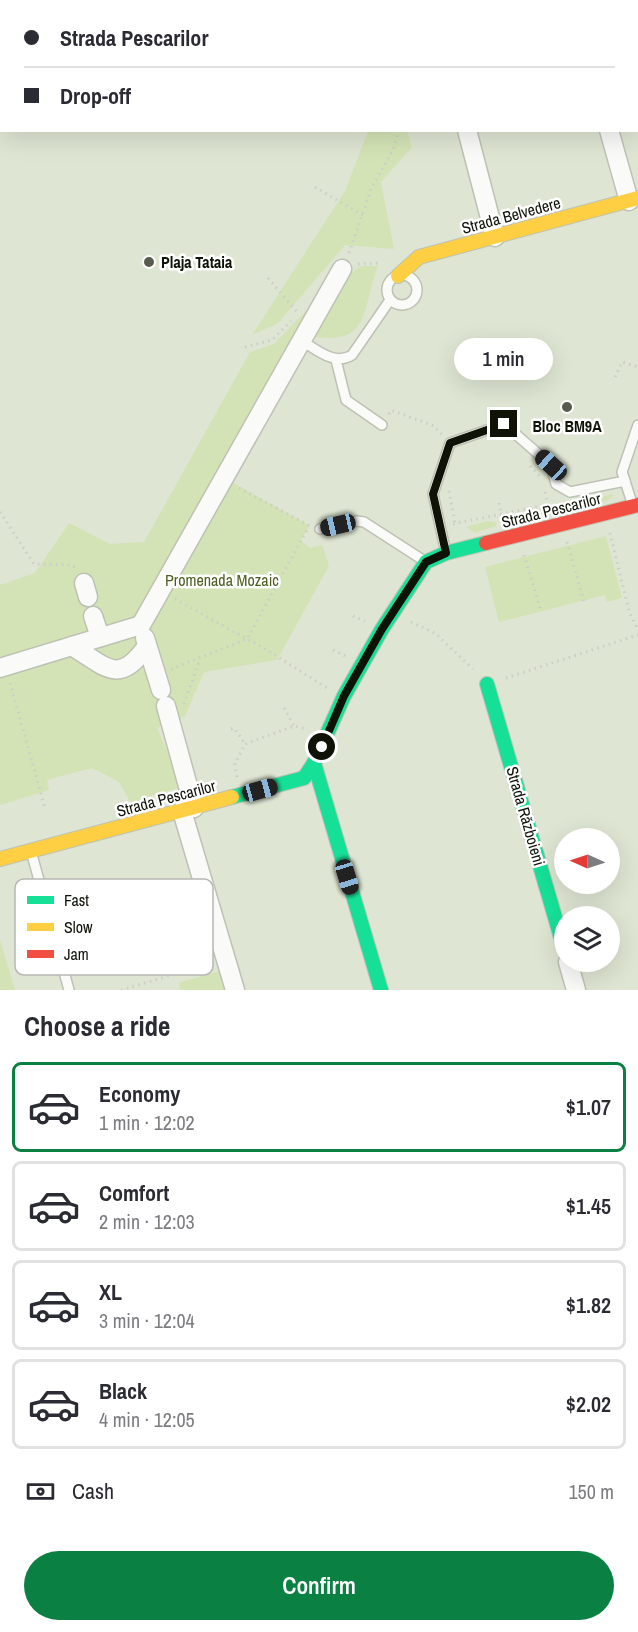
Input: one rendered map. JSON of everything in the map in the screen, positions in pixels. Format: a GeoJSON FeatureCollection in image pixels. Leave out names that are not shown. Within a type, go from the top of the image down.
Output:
{"type":"FeatureCollection","features":[{"type":"Feature","properties":{"kind":"street"},"geometry":{"type":"LineString","coordinates":[[468,132],[495,237]]}},
{"type":"Feature","properties":{"kind":"street"},"geometry":{"type":"LineString","coordinates":[[610,132],[633,200]]}},
{"type":"Feature","properties":{"kind":"street","name":"Strada Belvedere"},"geometry":{"type":"LineString","coordinates":[[398,276],[419,257],[633,200]]}},
{"type":"Feature","properties":{"kind":"street"},"geometry":{"type":"LineString","coordinates":[[3,667],[141,625],[342,269]]}},
{"type":"Feature","properties":{"kind":"street","name":"Strada Pescarilor"},"geometry":{"type":"LineString","coordinates":[[0,859],[304,778],[314,764],[344,696],[382,629],[426,562],[446,553],[635,505]]}},
{"type":"Feature","properties":{"kind":"street"},"geometry":{"type":"LineString","coordinates":[[93,616],[100,637]]}},
{"type":"Feature","properties":{"kind":"street"},"geometry":{"type":"LineString","coordinates":[[141,625],[174,734],[188,809],[206,879]]}},
{"type":"Feature","properties":{"kind":"street"},"geometry":{"type":"LineString","coordinates":[[72,646],[101,666],[117,671],[135,663],[147,646]]}},
{"type":"Feature","properties":{"kind":"street","name":"Strada Războieni"},"geometry":{"type":"LineString","coordinates":[[487,684],[554,914]]}},
{"type":"Feature","properties":{"kind":"street"},"geometry":{"type":"LineString","coordinates":[[314,764],[381,990]]}},
{"type":"Feature","properties":{"kind":"street"},"geometry":{"type":"LineString","coordinates":[[213,908],[235,990]]}},
{"type":"Feature","properties":{"kind":"street"},"geometry":{"type":"LineString","coordinates":[[571,972],[576,990]]}},
{"type":"Feature","properties":{"kind":"lane"},"geometry":{"type":"LineString","coordinates":[[405,275],[413,280],[416,294],[405,305],[399,305],[390,300],[387,289],[389,282],[398,276],[405,275]]}},
{"type":"Feature","properties":{"kind":"lane"},"geometry":{"type":"LineString","coordinates":[[302,341],[336,360],[352,355],[390,300]]}},
{"type":"Feature","properties":{"kind":"lane"},"geometry":{"type":"LineString","coordinates":[[336,360],[346,400],[382,425]]}},
{"type":"Feature","properties":{"kind":"lane"},"geometry":{"type":"LineString","coordinates":[[446,553],[433,494],[450,443],[504,424],[551,465],[556,484],[570,492],[625,481]]}},
{"type":"Feature","properties":{"kind":"lane"},"geometry":{"type":"LineString","coordinates":[[635,505],[622,472],[638,424]]}},
{"type":"Feature","properties":{"kind":"lane"},"geometry":{"type":"LineString","coordinates":[[320,529],[357,521],[364,522],[426,562]]}},
{"type":"Feature","properties":{"kind":"lane"},"geometry":{"type":"LineString","coordinates":[[31,851],[39,879]]}},
{"type":"Feature","properties":{"kind":"lane"},"geometry":{"type":"LineString","coordinates":[[65,975],[69,990]]}},
{"type":"Feature","properties":{"kind":"path"},"geometry":{"type":"LineString","coordinates":[[342,269],[364,216],[371,189],[393,150],[398,132]]}},
{"type":"Feature","properties":{"kind":"path"},"geometry":{"type":"LineString","coordinates":[[315,187],[364,216]]}},
{"type":"Feature","properties":{"kind":"path"},"geometry":{"type":"LineString","coordinates":[[268,278],[299,314]]}},
{"type":"Feature","properties":{"kind":"path"},"geometry":{"type":"LineString","coordinates":[[615,377],[622,362],[638,367]]}},
{"type":"Feature","properties":{"kind":"path"},"geometry":{"type":"LineString","coordinates":[[382,425],[391,410],[434,426],[450,443]]}},
{"type":"Feature","properties":{"kind":"path"},"geometry":{"type":"LineString","coordinates":[[525,461],[541,478],[548,504]]}},
{"type":"Feature","properties":{"kind":"path"},"geometry":{"type":"LineString","coordinates":[[223,479],[320,529]]}},
{"type":"Feature","properties":{"kind":"path"},"geometry":{"type":"LineString","coordinates":[[448,488],[455,524]]}},
{"type":"Feature","properties":{"kind":"path"},"geometry":{"type":"LineString","coordinates":[[440,525],[455,524],[560,502]]}},
{"type":"Feature","properties":{"kind":"path"},"geometry":{"type":"LineString","coordinates":[[499,503],[503,519]]}},
{"type":"Feature","properties":{"kind":"path"},"geometry":{"type":"LineString","coordinates":[[0,512],[34,564],[72,565],[84,584]]}},
{"type":"Feature","properties":{"kind":"path"},"geometry":{"type":"LineString","coordinates":[[161,690],[201,658],[247,639],[309,525]]}},
{"type":"Feature","properties":{"kind":"path"},"geometry":{"type":"LineString","coordinates":[[609,528],[629,610],[638,630]]}},
{"type":"Feature","properties":{"kind":"path"},"geometry":{"type":"LineString","coordinates":[[567,539],[584,601]]}},
{"type":"Feature","properties":{"kind":"path"},"geometry":{"type":"LineString","coordinates":[[523,550],[541,611]]}},
{"type":"Feature","properties":{"kind":"path"},"geometry":{"type":"LineString","coordinates":[[160,591],[247,639],[328,689]]}},
{"type":"Feature","properties":{"kind":"path"},"geometry":{"type":"LineString","coordinates":[[411,622],[435,633],[487,684],[638,635]]}},
{"type":"Feature","properties":{"kind":"path"},"geometry":{"type":"LineString","coordinates":[[174,734],[201,658]]}},
{"type":"Feature","properties":{"kind":"path"},"geometry":{"type":"LineString","coordinates":[[3,667],[45,808]]}},
{"type":"Feature","properties":{"kind":"path"},"geometry":{"type":"LineString","coordinates":[[284,708],[294,726]]}},
{"type":"Feature","properties":{"kind":"path"},"geometry":{"type":"LineString","coordinates":[[240,788],[235,764],[245,744],[294,726],[312,730]]}},
{"type":"Feature","properties":{"kind":"path"},"geometry":{"type":"LineString","coordinates":[[233,727],[245,744]]}},
{"type":"Feature","properties":{"kind":"path"},"geometry":{"type":"LineString","coordinates":[[213,963],[226,959]]}},
{"type":"Feature","properties":{"kind":"path"},"geometry":{"type":"LineString","coordinates":[[121,990],[172,975]]}},
{"type":"Feature","properties":{"kind":"green space"},"geometry":{"type":"Polygon","coordinates":[[[368,132],[407,132],[412,147],[381,182],[394,249],[345,245],[278,323],[252,335],[345,191],[368,132]]]}},
{"type":"Feature","properties":{"kind":"green space"},"geometry":{"type":"Polygon","coordinates":[[[361,266],[378,266],[362,319],[347,335],[334,338],[316,337],[342,279],[361,266]]]}},
{"type":"Feature","properties":{"kind":"green space","name":"Promenada Mozaic"},"geometry":{"type":"Polygon","coordinates":[[[317,299],[219,475],[309,525],[301,541],[310,548],[322,545],[329,566],[277,660],[204,672],[185,716],[157,728],[182,787],[139,799],[142,811],[137,814],[119,782],[92,768],[47,780],[49,790],[0,805],[0,585],[35,573],[69,523],[110,544],[144,542],[250,352],[274,344],[317,299]]]}},
{"type":"Feature","properties":{"kind":"green space"},"geometry":{"type":"Polygon","coordinates":[[[613,494],[612,498],[591,506],[509,524],[506,520],[613,494]]]}},
{"type":"Feature","properties":{"kind":"green space"},"geometry":{"type":"Polygon","coordinates":[[[487,521],[497,522],[496,526],[475,533],[466,527],[487,521]]]}},
{"type":"Feature","properties":{"kind":"green space"},"geometry":{"type":"Polygon","coordinates":[[[606,536],[622,598],[607,602],[605,595],[499,622],[485,567],[606,536]]]}},
{"type":"Feature","properties":{"kind":"green space"},"geometry":{"type":"Polygon","coordinates":[[[0,940],[15,990],[0,990],[0,940]]]}},
{"type":"Feature","properties":{"kind":"green space"},"geometry":{"type":"Polygon","coordinates":[[[220,971],[226,990],[181,990],[178,983],[213,975],[220,971]]]}},
{"type":"Feature","properties":{"kind":"traffic: fast"},"geometry":{"type":"LineString","coordinates":[[232,797],[304,778],[314,763],[344,696],[382,629],[426,562],[446,553],[486,543]]}},
{"type":"Feature","properties":{"kind":"traffic: fast"},"geometry":{"type":"LineString","coordinates":[[487,684],[554,914]]}},
{"type":"Feature","properties":{"kind":"traffic: fast"},"geometry":{"type":"LineString","coordinates":[[314,763],[381,990]]}},
{"type":"Feature","properties":{"kind":"traffic: slow"},"geometry":{"type":"LineString","coordinates":[[398,276],[419,257],[638,198]]}},
{"type":"Feature","properties":{"kind":"traffic: slow"},"geometry":{"type":"LineString","coordinates":[[0,859],[232,797]]}},
{"type":"Feature","properties":{"kind":"traffic: jam"},"geometry":{"type":"LineString","coordinates":[[486,543],[638,505]]}},
{"type":"Feature","properties":{"kind":"place","name":"Plaja Tataia"},"geometry":{"type":"Point","coordinates":[149,262]}},
{"type":"Feature","properties":{"kind":"place","name":"Bloc BM9A"},"geometry":{"type":"Point","coordinates":[567,407]}},
{"type":"Feature","properties":{"kind":"route"},"geometry":{"type":"LineString","coordinates":[[322,747],[344,696],[382,629],[426,562],[446,553],[433,494],[450,443],[504,424]]}}]}
